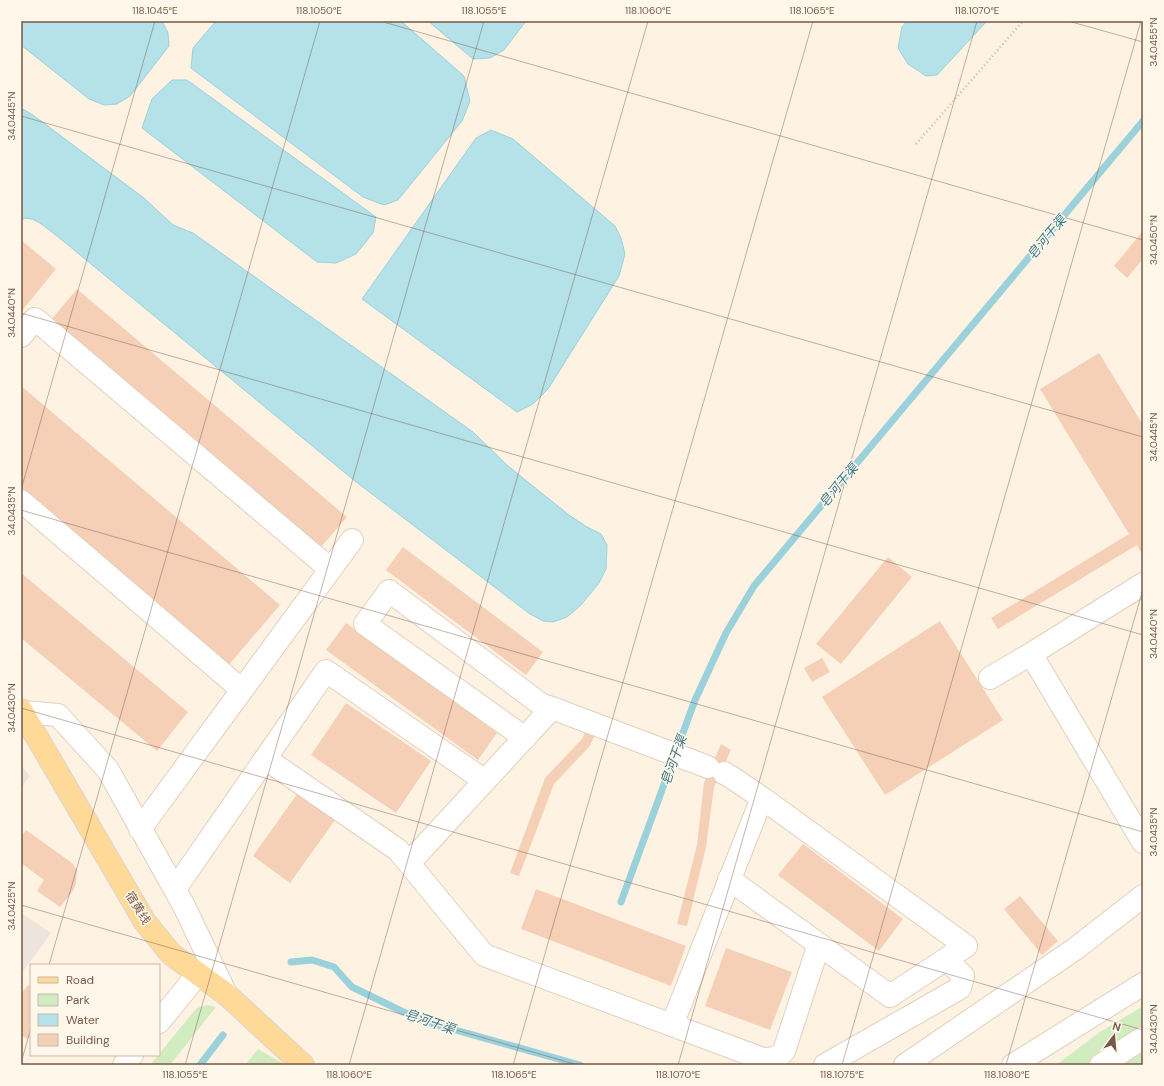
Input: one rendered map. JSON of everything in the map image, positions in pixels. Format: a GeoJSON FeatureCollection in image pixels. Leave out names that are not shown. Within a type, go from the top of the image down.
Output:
{"type":"FeatureCollection","features":[{"type":"Feature","properties":{"kind":"main road","name":"宿黄线"},"geometry":{"type":"LineString","coordinates":[[22,711],[145,922],[171,954],[226,994],[303,1065]]}},
{"type":"Feature","properties":{"kind":"street"},"geometry":{"type":"LineString","coordinates":[[21,336],[35,319],[330,569]]}},
{"type":"Feature","properties":{"kind":"street"},"geometry":{"type":"LineString","coordinates":[[21,500],[242,690]]}},
{"type":"Feature","properties":{"kind":"street"},"geometry":{"type":"LineString","coordinates":[[140,829],[352,540]]}},
{"type":"Feature","properties":{"kind":"street"},"geometry":{"type":"LineString","coordinates":[[990,678],[1143,584]]}},
{"type":"Feature","properties":{"kind":"street"},"geometry":{"type":"LineString","coordinates":[[525,738],[365,624],[389,591],[542,705],[716,770],[731,777],[966,946],[890,996],[729,879]]}},
{"type":"Feature","properties":{"kind":"street"},"geometry":{"type":"LineString","coordinates":[[1031,654],[1143,842]]}},
{"type":"Feature","properties":{"kind":"street"},"geometry":{"type":"LineString","coordinates":[[175,889],[326,672],[485,781]]}},
{"type":"Feature","properties":{"kind":"street"},"geometry":{"type":"LineString","coordinates":[[409,863],[552,708]]}},
{"type":"Feature","properties":{"kind":"street"},"geometry":{"type":"LineString","coordinates":[[22,711],[58,715],[108,770],[175,889],[226,994]]}},
{"type":"Feature","properties":{"kind":"street"},"geometry":{"type":"LineString","coordinates":[[266,759],[398,850],[484,955],[763,1059],[775,1058],[780,1055],[786,1046],[819,944]]}},
{"type":"Feature","properties":{"kind":"street"},"geometry":{"type":"LineString","coordinates":[[672,1025],[762,798]]}},
{"type":"Feature","properties":{"kind":"street"},"geometry":{"type":"LineString","coordinates":[[906,1065],[1075,949],[1143,896]]}},
{"type":"Feature","properties":{"kind":"street"},"geometry":{"type":"LineString","coordinates":[[825,1065],[960,988],[963,976],[946,959]]}},
{"type":"Feature","properties":{"kind":"street"},"geometry":{"type":"LineString","coordinates":[[160,1021],[198,974]]}},
{"type":"Feature","properties":{"kind":"street"},"geometry":{"type":"LineString","coordinates":[[1013,1065],[1143,984]]}},
{"type":"Feature","properties":{"kind":"street"},"geometry":{"type":"LineString","coordinates":[[1101,1065],[1143,1038]]}},
{"type":"Feature","properties":{"kind":"street"},"geometry":{"type":"LineString","coordinates":[[124,1065],[131,1056]]}},
{"type":"Feature","properties":{"kind":"path"},"geometry":{"type":"LineString","coordinates":[[916,144],[1023,21]]}},
{"type":"Feature","properties":{"kind":"shaded area"},"geometry":{"type":"Polygon","coordinates":[[[21,765],[30,776],[21,788],[21,765]]]}},
{"type":"Feature","properties":{"kind":"shaded area"},"geometry":{"type":"Polygon","coordinates":[[[21,913],[51,933],[21,974],[21,913]]]}},
{"type":"Feature","properties":{"kind":"green space"},"geometry":{"type":"Polygon","coordinates":[[[207,1005],[216,1007],[170,1065],[150,1065],[157,1056],[160,1056],[160,1053],[197,1008],[207,1005]]]}},
{"type":"Feature","properties":{"kind":"green space"},"geometry":{"type":"Polygon","coordinates":[[[1143,1006],[1143,1065],[1056,1065],[1100,1032],[1143,1006]]]}},
{"type":"Feature","properties":{"kind":"green space"},"geometry":{"type":"Polygon","coordinates":[[[258,1049],[286,1065],[245,1065],[258,1049]]]}},
{"type":"Feature","properties":{"kind":"water"},"geometry":{"type":"Polygon","coordinates":[[[21,21],[162,21],[168,33],[169,46],[130,96],[117,104],[104,105],[89,99],[21,45],[21,21]]]}},
{"type":"Feature","properties":{"kind":"water"},"geometry":{"type":"Polygon","coordinates":[[[216,21],[401,21],[464,76],[470,101],[462,121],[398,200],[384,205],[363,197],[191,68],[193,48],[216,21]]]}},
{"type":"Feature","properties":{"kind":"water"},"geometry":{"type":"Polygon","coordinates":[[[428,21],[526,21],[504,50],[490,58],[473,59],[428,21]]]}},
{"type":"Feature","properties":{"kind":"water"},"geometry":{"type":"Polygon","coordinates":[[[907,21],[987,21],[937,75],[926,76],[908,64],[898,48],[902,27],[907,21]]]}},
{"type":"Feature","properties":{"kind":"water"},"geometry":{"type":"Polygon","coordinates":[[[172,80],[187,80],[376,217],[373,233],[356,254],[336,263],[317,262],[142,128],[152,99],[172,80]]]}},
{"type":"Feature","properties":{"kind":"water"},"geometry":{"type":"Polygon","coordinates":[[[21,108],[33,115],[144,198],[173,225],[193,233],[473,432],[508,466],[569,515],[601,534],[607,545],[606,569],[599,583],[581,605],[567,617],[553,622],[543,621],[530,614],[355,481],[45,226],[35,220],[25,218],[21,220],[21,108]]]}},
{"type":"Feature","properties":{"kind":"water"},"geometry":{"type":"Polygon","coordinates":[[[491,130],[513,139],[615,226],[621,238],[625,254],[619,276],[548,389],[533,404],[517,412],[362,299],[476,138],[491,130]]]}},
{"type":"Feature","properties":{"kind":"building"},"geometry":{"type":"Polygon","coordinates":[[[1143,231],[1143,259],[1127,278],[1114,266],[1143,231]]]}},
{"type":"Feature","properties":{"kind":"building"},"geometry":{"type":"Polygon","coordinates":[[[21,240],[56,269],[21,312],[21,240]]]}},
{"type":"Feature","properties":{"kind":"building"},"geometry":{"type":"Polygon","coordinates":[[[77,289],[347,517],[320,548],[50,321],[77,289]]]}},
{"type":"Feature","properties":{"kind":"building"},"geometry":{"type":"Polygon","coordinates":[[[1099,353],[1143,425],[1143,556],[1137,545],[998,629],[991,618],[1129,534],[1040,389],[1099,353]]]}},
{"type":"Feature","properties":{"kind":"building"},"geometry":{"type":"Polygon","coordinates":[[[21,386],[280,605],[227,667],[21,493],[21,386]]]}},
{"type":"Feature","properties":{"kind":"building"},"geometry":{"type":"Polygon","coordinates":[[[403,547],[543,652],[526,675],[386,570],[403,547]]]}},
{"type":"Feature","properties":{"kind":"building"},"geometry":{"type":"Polygon","coordinates":[[[888,557],[912,577],[841,664],[816,644],[888,557]]]}},
{"type":"Feature","properties":{"kind":"building"},"geometry":{"type":"Polygon","coordinates":[[[21,573],[188,712],[157,751],[21,638],[21,573]]]}},
{"type":"Feature","properties":{"kind":"building"},"geometry":{"type":"Polygon","coordinates":[[[940,621],[1003,720],[885,795],[822,697],[940,621]]]}},
{"type":"Feature","properties":{"kind":"building"},"geometry":{"type":"Polygon","coordinates":[[[346,623],[497,733],[478,760],[326,650],[346,623]]]}},
{"type":"Feature","properties":{"kind":"building"},"geometry":{"type":"Polygon","coordinates":[[[822,658],[830,672],[812,682],[804,668],[822,658]]]}},
{"type":"Feature","properties":{"kind":"building"},"geometry":{"type":"Polygon","coordinates":[[[346,703],[431,761],[396,813],[311,755],[346,703]]]}},
{"type":"Feature","properties":{"kind":"building"},"geometry":{"type":"Polygon","coordinates":[[[587,728],[597,731],[589,747],[554,784],[519,876],[510,873],[545,778],[582,739],[587,728]]]}},
{"type":"Feature","properties":{"kind":"building"},"geometry":{"type":"Polygon","coordinates":[[[721,744],[731,750],[714,787],[706,847],[687,926],[677,924],[697,845],[704,783],[721,744]]]}},
{"type":"Feature","properties":{"kind":"building"},"geometry":{"type":"Polygon","coordinates":[[[298,793],[335,820],[290,883],[253,856],[298,793]]]}},
{"type":"Feature","properties":{"kind":"building"},"geometry":{"type":"Polygon","coordinates":[[[26,830],[72,863],[77,870],[76,883],[73,891],[60,907],[37,891],[44,880],[21,863],[21,837],[26,830]]]}},
{"type":"Feature","properties":{"kind":"building"},"geometry":{"type":"Polygon","coordinates":[[[803,844],[903,919],[879,951],[778,875],[803,844]]]}},
{"type":"Feature","properties":{"kind":"building"},"geometry":{"type":"Polygon","coordinates":[[[536,889],[686,946],[671,986],[521,929],[536,889]]]}},
{"type":"Feature","properties":{"kind":"building"},"geometry":{"type":"Polygon","coordinates":[[[1020,896],[1058,941],[1042,955],[1004,909],[1020,896]]]}},
{"type":"Feature","properties":{"kind":"building"},"geometry":{"type":"Polygon","coordinates":[[[726,948],[792,972],[770,1030],[705,1006],[726,948]]]}},
{"type":"Feature","properties":{"kind":"building"},"geometry":{"type":"Polygon","coordinates":[[[28,985],[30,986],[30,1035],[27,1039],[21,1035],[21,994],[28,985]]]}},
{"type":"Feature","properties":{"kind":"waterway","name":"皂河干渠"},"geometry":{"type":"LineString","coordinates":[[621,902],[695,700],[726,633],[754,586],[1143,121]]}},
{"type":"Feature","properties":{"kind":"waterway","name":"皂河干渠"},"geometry":{"type":"LineString","coordinates":[[291,962],[312,960],[334,967],[352,987],[420,1020],[580,1065]]}},
{"type":"Feature","properties":{"kind":"waterway","name":"皂河干渠"},"geometry":{"type":"LineString","coordinates":[[200,1065],[223,1035]]}}]}
